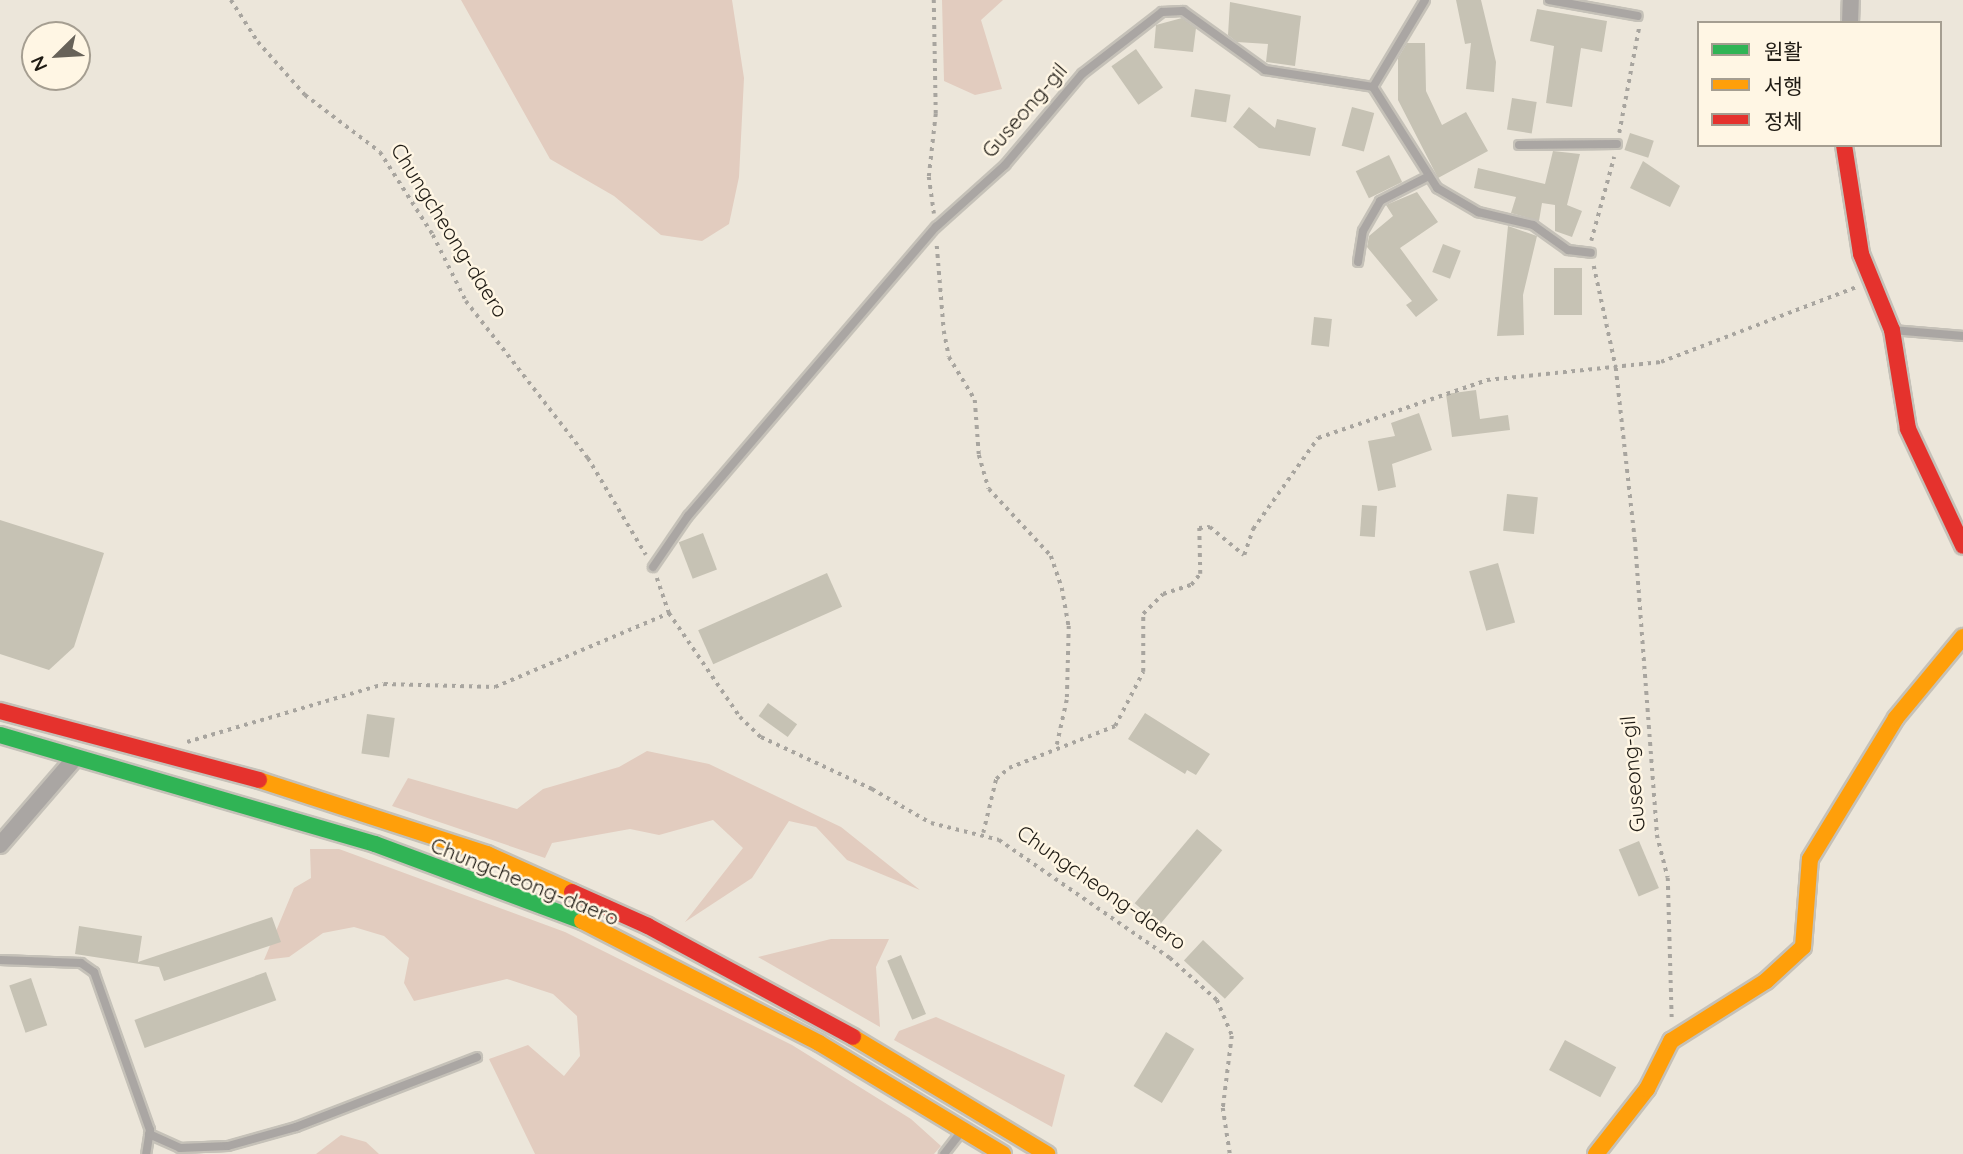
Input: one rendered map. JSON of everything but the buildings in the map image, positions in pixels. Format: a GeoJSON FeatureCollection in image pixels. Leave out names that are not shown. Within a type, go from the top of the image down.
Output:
{"type":"FeatureCollection","features":[{"type":"Feature","properties":{"kind":"main road"},"geometry":{"type":"LineString","coordinates":[[1844,147],[1871,281],[1892,330],[1908,429],[1963,546]]}},
{"type":"Feature","properties":{"kind":"main road"},"geometry":{"type":"LineString","coordinates":[[1596,1154],[1647,1089],[1671,1041],[1766,981],[1804,947],[1810,859],[1896,718],[1963,637]]}},
{"type":"Feature","properties":{"kind":"main road","name":"Chungcheong-daero"},"geometry":{"type":"LineString","coordinates":[[0,711],[156,751],[487,854],[611,910],[868,1045],[1047,1154]]}},
{"type":"Feature","properties":{"kind":"main road","name":"Chungcheong-daero"},"geometry":{"type":"LineString","coordinates":[[0,735],[375,844],[581,921],[819,1043],[1003,1154]]}},
{"type":"Feature","properties":{"kind":"street"},"geometry":{"type":"LineString","coordinates":[[1850,21],[1851,0]]}},
{"type":"Feature","properties":{"kind":"street"},"geometry":{"type":"LineString","coordinates":[[0,845],[76,757]]}},
{"type":"Feature","properties":{"kind":"lane"},"geometry":{"type":"LineString","coordinates":[[1549,0],[1638,16]]}},
{"type":"Feature","properties":{"kind":"lane"},"geometry":{"type":"LineString","coordinates":[[1423,1],[1373,87],[1429,176],[1437,188],[1478,212],[1532,225],[1568,250],[1591,253]]}},
{"type":"Feature","properties":{"kind":"lane","name":"Guseong-gil"},"geometry":{"type":"LineString","coordinates":[[653,567],[688,516],[936,227],[1005,165],[1082,74],[1162,12],[1182,11],[1265,70],[1373,87]]}},
{"type":"Feature","properties":{"kind":"lane"},"geometry":{"type":"LineString","coordinates":[[1519,145],[1617,144]]}},
{"type":"Feature","properties":{"kind":"lane"},"geometry":{"type":"LineString","coordinates":[[1358,262],[1363,231],[1380,201],[1429,176]]}},
{"type":"Feature","properties":{"kind":"lane"},"geometry":{"type":"LineString","coordinates":[[1892,330],[1963,336]]}},
{"type":"Feature","properties":{"kind":"lane"},"geometry":{"type":"LineString","coordinates":[[0,960],[58,960],[81,963],[94,972],[131,1067],[149,1134],[146,1154]]}},
{"type":"Feature","properties":{"kind":"lane"},"geometry":{"type":"LineString","coordinates":[[149,1134],[180,1148],[240,1144],[477,1057]]}},
{"type":"Feature","properties":{"kind":"lane"},"geometry":{"type":"LineString","coordinates":[[944,1154],[964,1129]]}},
{"type":"Feature","properties":{"kind":"path","name":"Chungcheong-daero"},"geometry":{"type":"LineString","coordinates":[[231,0],[258,42],[305,95],[380,152],[433,235],[466,301],[588,458],[653,567],[669,613],[740,717],[761,737],[872,789],[931,823],[983,833],[1170,958],[1217,1000],[1231,1036],[1223,1108],[1230,1154]]}},
{"type":"Feature","properties":{"kind":"path"},"geometry":{"type":"LineString","coordinates":[[934,0],[936,114],[929,177],[936,227],[944,331],[949,357],[975,400],[979,455],[989,489],[1051,556],[1062,588],[1069,626],[1067,700],[1057,745]]}},
{"type":"Feature","properties":{"kind":"path","name":"Guseong-gil"},"geometry":{"type":"LineString","coordinates":[[1638,16],[1638,54],[1591,253],[1616,368],[1657,835],[1668,878],[1671,1041]]}},
{"type":"Feature","properties":{"kind":"path"},"geometry":{"type":"LineString","coordinates":[[983,833],[996,779],[1057,745],[1082,741],[1115,726],[1132,700],[1143,672],[1143,614],[1163,594],[1191,585],[1200,573],[1199,528],[1210,527],[1244,555],[1253,529],[1318,439],[1487,380],[1661,362],[1871,281]]}},
{"type":"Feature","properties":{"kind":"path"},"geometry":{"type":"LineString","coordinates":[[156,751],[384,684],[495,687],[669,613]]}},
{"type":"Feature","properties":{"kind":"shaded area"},"geometry":{"type":"Polygon","coordinates":[[[461,0],[732,0],[744,78],[739,177],[729,224],[702,241],[661,235],[614,196],[550,159],[461,0]]]}},
{"type":"Feature","properties":{"kind":"shaded area"},"geometry":{"type":"Polygon","coordinates":[[[942,0],[1003,0],[981,20],[1002,89],[975,95],[944,81],[942,0]]]}},
{"type":"Feature","properties":{"kind":"shaded area"},"geometry":{"type":"Polygon","coordinates":[[[647,751],[709,764],[841,827],[920,890],[847,860],[816,827],[789,821],[752,878],[685,922],[743,848],[713,820],[659,835],[630,829],[552,843],[545,858],[392,806],[408,778],[517,809],[543,789],[619,767],[647,751]]]}},
{"type":"Feature","properties":{"kind":"shaded area"},"geometry":{"type":"Polygon","coordinates":[[[310,849],[339,849],[565,932],[792,1045],[911,1119],[941,1146],[934,1154],[535,1154],[489,1059],[528,1045],[564,1076],[580,1056],[577,1016],[553,994],[507,979],[414,1001],[404,983],[409,958],[384,936],[354,927],[323,933],[289,957],[264,960],[294,888],[311,878],[310,849]]]}},
{"type":"Feature","properties":{"kind":"shaded area"},"geometry":{"type":"Polygon","coordinates":[[[831,939],[889,939],[876,967],[880,1027],[758,957],[831,939]]]}},
{"type":"Feature","properties":{"kind":"shaded area"},"geometry":{"type":"Polygon","coordinates":[[[936,1017],[1065,1075],[1052,1127],[894,1040],[899,1031],[936,1017]]]}},
{"type":"Feature","properties":{"kind":"shaded area"},"geometry":{"type":"Polygon","coordinates":[[[341,1135],[366,1142],[379,1154],[316,1154],[341,1135]]]}},
{"type":"Feature","properties":{"kind":"traffic: fast"},"geometry":{"type":"LineString","coordinates":[[0,735],[375,844],[582,921]]}},
{"type":"Feature","properties":{"kind":"traffic: slow"},"geometry":{"type":"LineString","coordinates":[[1596,1154],[1647,1089],[1671,1041],[1766,981],[1803,947],[1810,859],[1896,718],[1963,637]]}},
{"type":"Feature","properties":{"kind":"traffic: slow"},"geometry":{"type":"LineString","coordinates":[[259,780],[487,854],[572,892]]}},
{"type":"Feature","properties":{"kind":"traffic: slow"},"geometry":{"type":"LineString","coordinates":[[582,921],[819,1043],[1003,1154]]}},
{"type":"Feature","properties":{"kind":"traffic: slow"},"geometry":{"type":"LineString","coordinates":[[853,1037],[1047,1154]]}},
{"type":"Feature","properties":{"kind":"traffic: jam"},"geometry":{"type":"LineString","coordinates":[[1844,147],[1861,254],[1892,330],[1908,429],[1963,546]]}},
{"type":"Feature","properties":{"kind":"traffic: jam"},"geometry":{"type":"LineString","coordinates":[[0,711],[259,780]]}},
{"type":"Feature","properties":{"kind":"traffic: jam"},"geometry":{"type":"LineString","coordinates":[[572,892],[648,926],[853,1037]]}}]}
